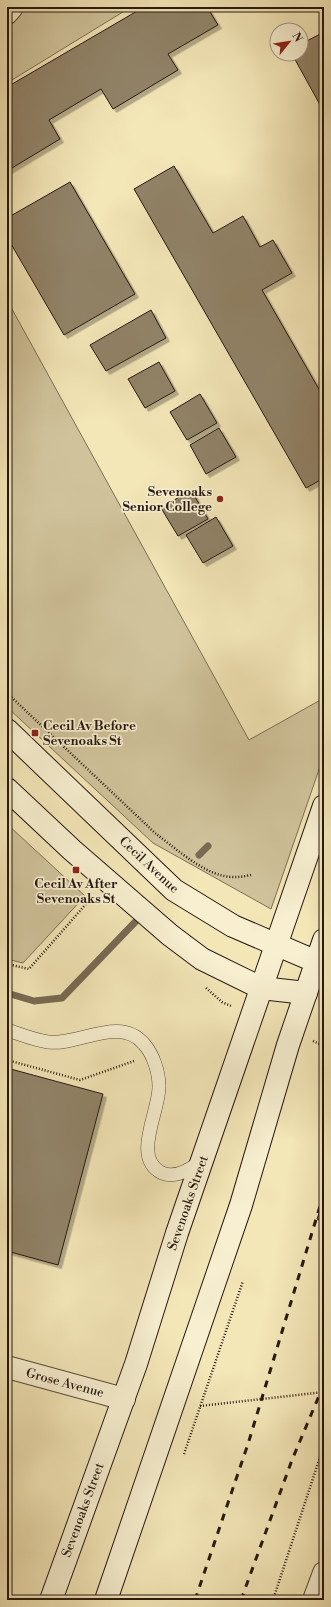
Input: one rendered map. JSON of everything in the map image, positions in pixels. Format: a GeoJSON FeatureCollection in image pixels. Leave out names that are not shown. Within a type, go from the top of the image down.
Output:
{"type":"FeatureCollection","features":[{"type":"Feature","properties":{"kind":"main road"},"geometry":{"type":"LineString","coordinates":[[7,13],[12,7]]}},
{"type":"Feature","properties":{"kind":"main road","name":"Cecil Avenue"},"geometry":{"type":"LineString","coordinates":[[7,730],[174,890],[233,926],[276,946],[321,964]]}},
{"type":"Feature","properties":{"kind":"main road"},"geometry":{"type":"LineString","coordinates":[[7,789],[72,850],[170,935],[202,959],[260,988],[306,993]]}},
{"type":"Feature","properties":{"kind":"main road","name":"Sevenoaks Street"},"geometry":{"type":"LineString","coordinates":[[51,1600],[124,1399],[260,988],[324,806]]}},
{"type":"Feature","properties":{"kind":"main road"},"geometry":{"type":"LineString","coordinates":[[106,1600],[241,1205],[288,1045],[306,993],[321,964],[324,940]]}},
{"type":"Feature","properties":{"kind":"main road","name":"Grose Avenue"},"geometry":{"type":"LineString","coordinates":[[7,1367],[124,1399]]}},
{"type":"Feature","properties":{"kind":"main road"},"geometry":{"type":"LineString","coordinates":[[314,1600],[324,1573]]}},
{"type":"Feature","properties":{"kind":"lane"},"geometry":{"type":"LineString","coordinates":[[7,1030],[48,1042],[81,1039],[104,1032],[114,1031],[128,1033],[137,1037],[144,1044],[151,1056],[157,1070],[159,1087],[147,1148],[149,1160],[157,1170],[166,1174],[178,1174],[184,1172],[202,1161]]}},
{"type":"Feature","properties":{"kind":"path"},"geometry":{"type":"LineString","coordinates":[[7,692],[155,833],[182,853],[206,868],[223,876],[238,878],[251,875]]}},
{"type":"Feature","properties":{"kind":"path"},"geometry":{"type":"LineString","coordinates":[[7,964],[29,969],[93,896]]}},
{"type":"Feature","properties":{"kind":"path"},"geometry":{"type":"LineString","coordinates":[[7,1060],[80,1080],[136,1060],[139,1064]]}},
{"type":"Feature","properties":{"kind":"path"},"geometry":{"type":"LineString","coordinates":[[184,1454],[243,1281]]}},
{"type":"Feature","properties":{"kind":"path"},"geometry":{"type":"LineString","coordinates":[[200,1406],[324,1392]]}},
{"type":"Feature","properties":{"kind":"path"},"geometry":{"type":"LineString","coordinates":[[273,1600],[321,1454],[324,1449]]}},
{"type":"Feature","properties":{"kind":"shaded area"},"geometry":{"type":"Polygon","coordinates":[[[7,7],[131,7],[7,83],[7,7]]]}},
{"type":"Feature","properties":{"kind":"shaded area"},"geometry":{"type":"Polygon","coordinates":[[[7,300],[249,740],[324,698],[324,755],[271,909],[153,843],[7,707],[7,300]]]}},
{"type":"Feature","properties":{"kind":"shaded area"},"geometry":{"type":"Polygon","coordinates":[[[7,824],[85,896],[23,963],[7,959],[7,824]]]}},
{"type":"Feature","properties":{"kind":"building"},"geometry":{"type":"Polygon","coordinates":[[[144,7],[207,7],[218,25],[168,54],[178,70],[113,109],[101,89],[49,120],[60,139],[7,171],[7,87],[144,7]]]}},
{"type":"Feature","properties":{"kind":"building"},"geometry":{"type":"Polygon","coordinates":[[[324,32],[324,112],[296,62],[309,62],[309,40],[324,32]]]}},
{"type":"Feature","properties":{"kind":"building"},"geometry":{"type":"Polygon","coordinates":[[[174,166],[213,233],[243,216],[260,247],[273,240],[292,273],[262,290],[324,398],[324,478],[306,488],[134,189],[174,166]]]}},
{"type":"Feature","properties":{"kind":"building"},"geometry":{"type":"Polygon","coordinates":[[[70,182],[135,294],[64,335],[7,237],[7,218],[70,182]]]}},
{"type":"Feature","properties":{"kind":"building"},"geometry":{"type":"Polygon","coordinates":[[[151,310],[166,338],[106,371],[90,345],[151,310]]]}},
{"type":"Feature","properties":{"kind":"building"},"geometry":{"type":"Polygon","coordinates":[[[159,362],[175,391],[145,408],[128,379],[159,362]]]}},
{"type":"Feature","properties":{"kind":"building"},"geometry":{"type":"Polygon","coordinates":[[[200,394],[217,423],[187,440],[170,412],[200,394]]]}},
{"type":"Feature","properties":{"kind":"building"},"geometry":{"type":"Polygon","coordinates":[[[219,428],[236,457],[206,474],[190,445],[219,428]]]}},
{"type":"Feature","properties":{"kind":"building"},"geometry":{"type":"Polygon","coordinates":[[[191,490],[208,519],[178,536],[161,508],[191,490]]]}},
{"type":"Feature","properties":{"kind":"building"},"geometry":{"type":"Polygon","coordinates":[[[216,517],[233,546],[203,563],[186,535],[216,517]]]}},
{"type":"Feature","properties":{"kind":"building"},"geometry":{"type":"Polygon","coordinates":[[[7,1068],[103,1094],[58,1265],[7,1251],[7,1068]]]}},
{"type":"Feature","properties":{"kind":"building"},"geometry":{"type":"Polygon","coordinates":[[[324,1199],[324,1222],[317,1219],[324,1199]]]}},
{"type":"Feature","properties":{"kind":"waterway"},"geometry":{"type":"LineString","coordinates":[[199,855],[208,846]]}},
{"type":"Feature","properties":{"kind":"waterway"},"geometry":{"type":"LineString","coordinates":[[7,993],[34,1001],[62,998],[139,918]]}},
{"type":"Feature","properties":{"kind":"railway"},"geometry":{"type":"LineString","coordinates":[[195,1600],[248,1444],[324,1193]]}},
{"type":"Feature","properties":{"kind":"railway"},"geometry":{"type":"LineString","coordinates":[[241,1600],[292,1460],[324,1384]]}},
{"type":"Feature","properties":{"kind":"place","name":"Sevenoaks Senior College"},"geometry":{"type":"Point","coordinates":[220,499]}},
{"type":"Feature","properties":{"kind":"place","name":"Cecil Av Before Sevenoaks St"},"geometry":{"type":"Point","coordinates":[35,733]}},
{"type":"Feature","properties":{"kind":"place","name":"Cecil Av After Sevenoaks St"},"geometry":{"type":"Point","coordinates":[76,870]}}]}
